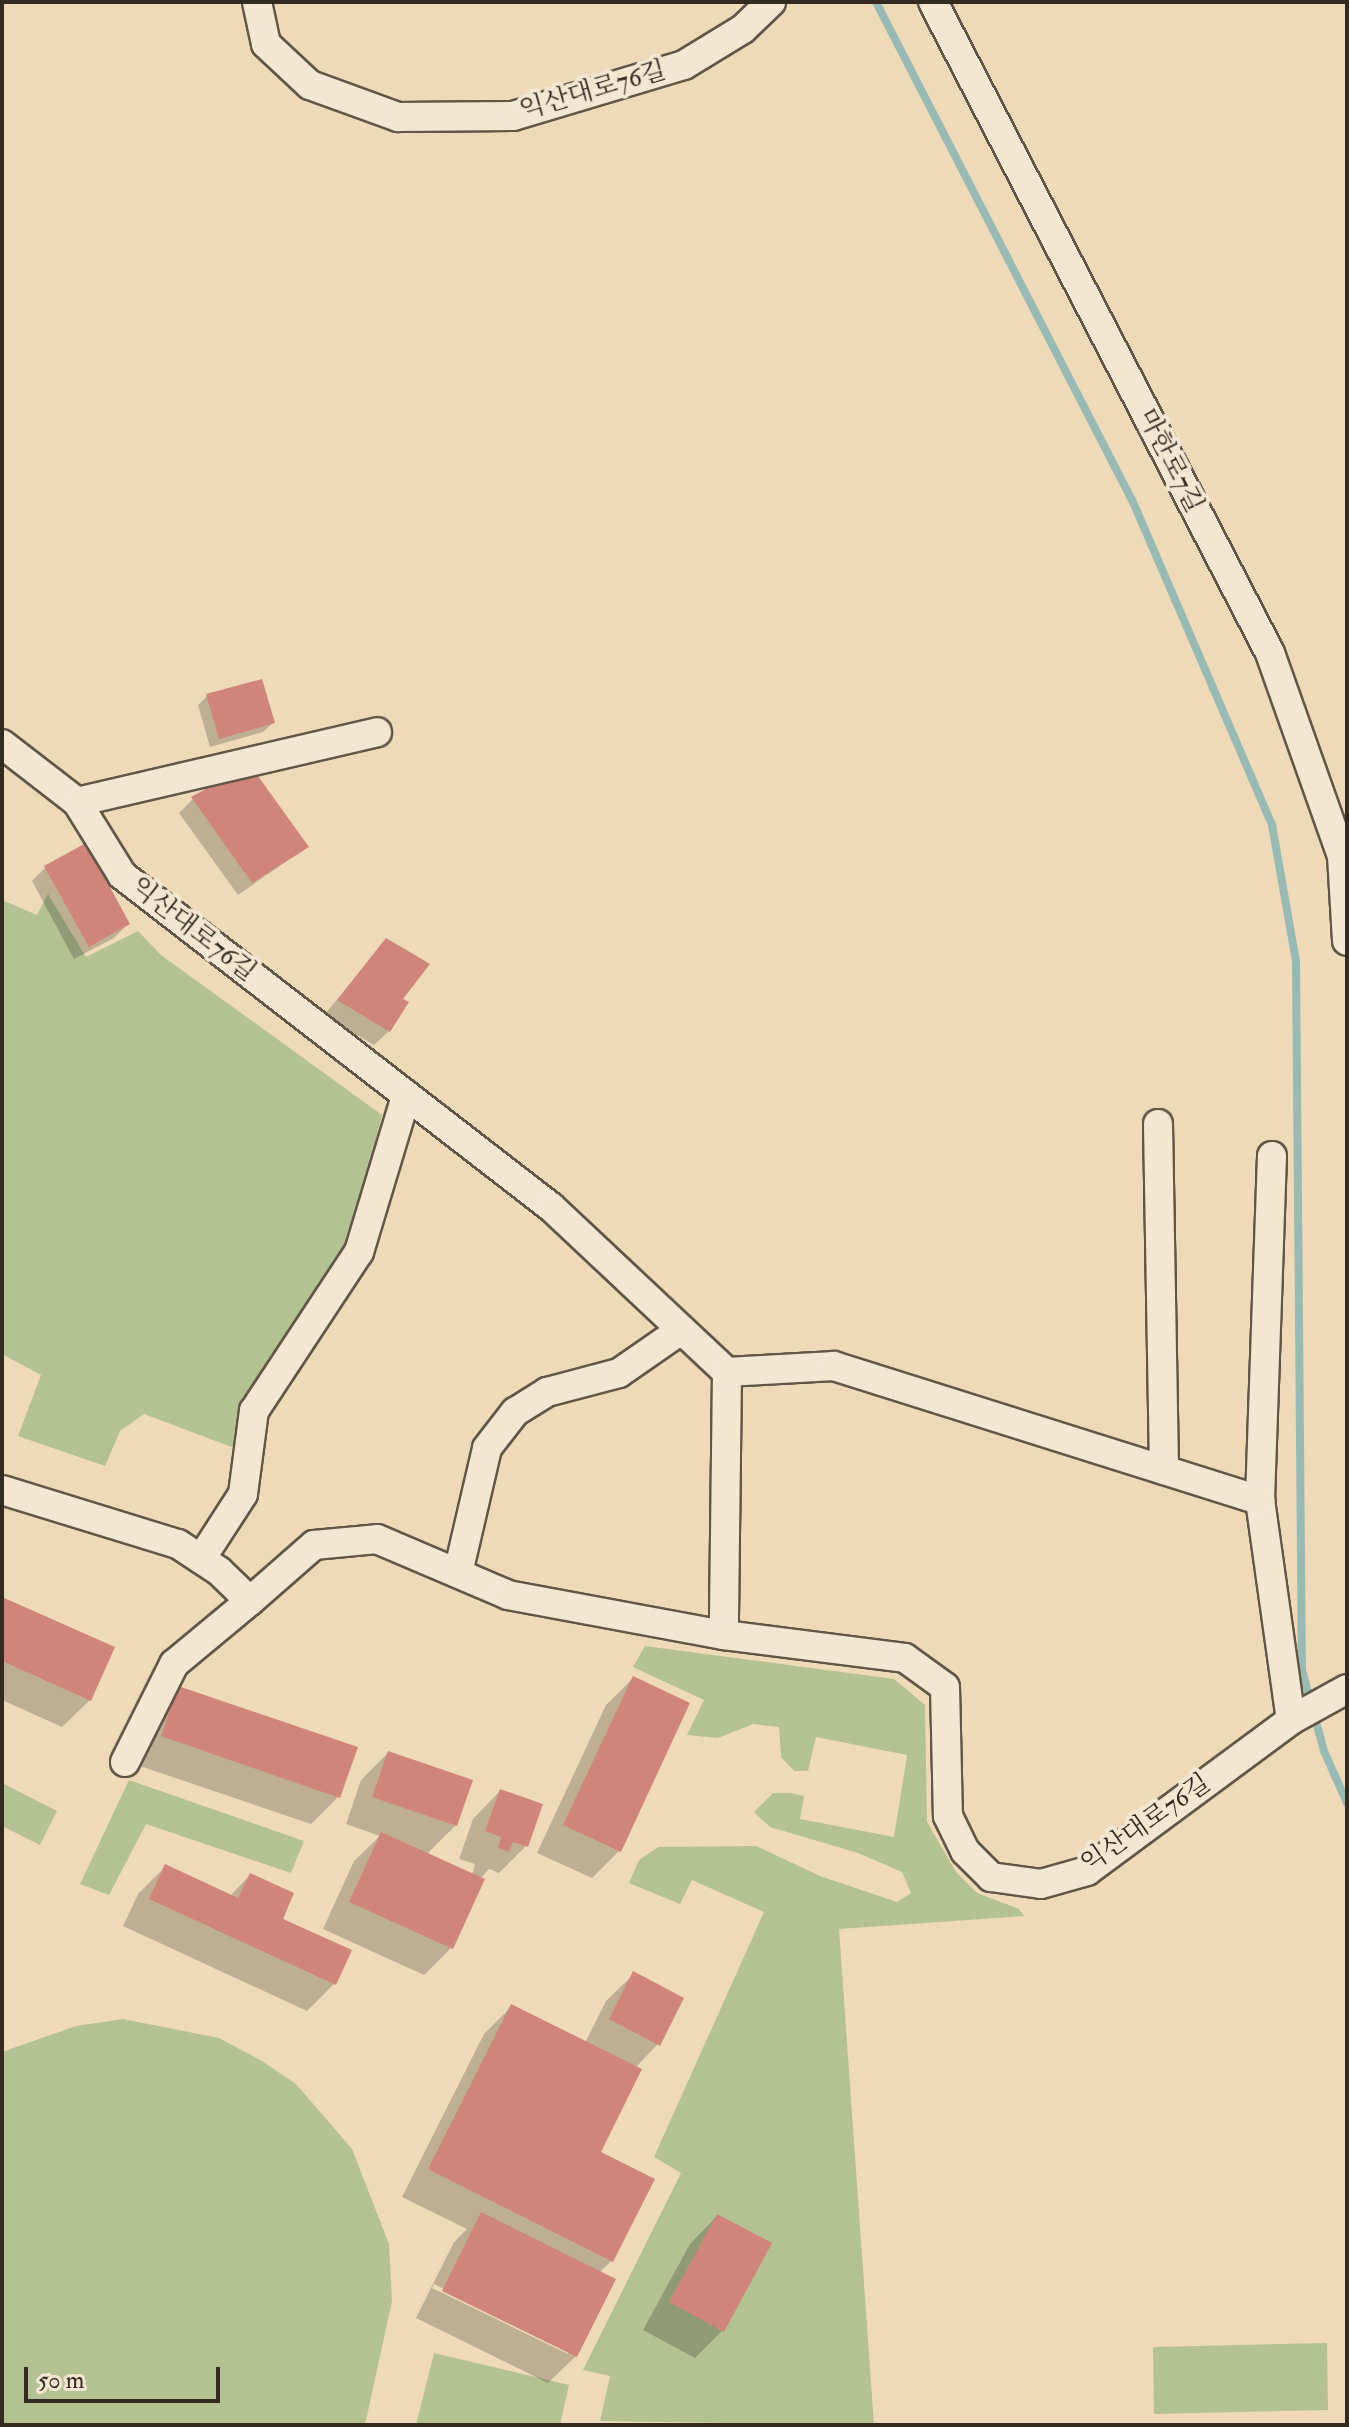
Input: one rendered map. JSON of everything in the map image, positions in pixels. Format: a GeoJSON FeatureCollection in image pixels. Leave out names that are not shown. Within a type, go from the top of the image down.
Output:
{"type":"FeatureCollection","features":[{"type":"Feature","properties":{"kind":"street","name":"익산대로76길"},"geometry":{"type":"LineString","coordinates":[[257,2],[266,44],[310,85],[398,117],[513,116],[684,65],[743,29],[771,2]]}},
{"type":"Feature","properties":{"kind":"street","name":"마한로7길"},"geometry":{"type":"LineString","coordinates":[[933,2],[1270,653],[1342,856],[1347,941]]}},
{"type":"Feature","properties":{"kind":"street"},"geometry":{"type":"LineString","coordinates":[[77,802],[377,732]]}},
{"type":"Feature","properties":{"kind":"street","name":"익산대로76길"},"geometry":{"type":"LineString","coordinates":[[2,744],[77,802],[122,875],[551,1207],[727,1372]]}},
{"type":"Feature","properties":{"kind":"street"},"geometry":{"type":"LineString","coordinates":[[201,1559],[243,1494],[254,1411],[359,1252],[406,1096]]}},
{"type":"Feature","properties":{"kind":"street"},"geometry":{"type":"LineString","coordinates":[[1158,1124],[1164,1470]]}},
{"type":"Feature","properties":{"kind":"street"},"geometry":{"type":"LineString","coordinates":[[1272,1156],[1260,1500],[1294,1718]]}},
{"type":"Feature","properties":{"kind":"street"},"geometry":{"type":"LineString","coordinates":[[458,1573],[487,1448],[515,1412],[547,1392],[619,1373],[681,1330]]}},
{"type":"Feature","properties":{"kind":"street"},"geometry":{"type":"LineString","coordinates":[[724,1635],[727,1372],[834,1366],[1260,1500]]}},
{"type":"Feature","properties":{"kind":"street"},"geometry":{"type":"LineString","coordinates":[[2,1490],[178,1544],[201,1559],[250,1601]]}},
{"type":"Feature","properties":{"kind":"street","name":"익산대로76길"},"geometry":{"type":"LineString","coordinates":[[125,1762],[174,1664],[314,1545],[377,1539],[508,1595],[724,1635],[905,1658],[945,1687],[948,1816],[965,1851],[991,1877],[1041,1884],[1087,1871],[1294,1718],[1337,1694]]}},
{"type":"Feature","properties":{"kind":"green space"},"geometry":{"type":"Polygon","coordinates":[[[48,894],[86,957],[138,931],[161,955],[382,1115],[350,1243],[240,1405],[237,1449],[144,1414],[120,1431],[105,1466],[18,1436],[41,1375],[2,1354],[2,900],[37,915],[48,894]]]}},
{"type":"Feature","properties":{"kind":"green space"},"geometry":{"type":"Polygon","coordinates":[[[645,1646],[894,1679],[925,1705],[927,1822],[956,1872],[977,1893],[1019,1909],[1024,1916],[839,1929],[874,2425],[600,2421],[610,2376],[583,2370],[681,2173],[654,2157],[764,1912],[692,1880],[680,1904],[629,1883],[639,1860],[658,1847],[756,1846],[820,1876],[897,1902],[911,1893],[902,1872],[858,1853],[770,1827],[754,1812],[773,1793],[791,1793],[804,1796],[800,1819],[894,1837],[907,1755],[816,1737],[808,1771],[794,1771],[781,1757],[779,1727],[753,1724],[718,1738],[687,1735],[704,1700],[633,1667],[645,1646]]]}},
{"type":"Feature","properties":{"kind":"green space"},"geometry":{"type":"Polygon","coordinates":[[[129,1780],[304,1841],[291,1873],[146,1824],[109,1895],[80,1884],[129,1780]]]}},
{"type":"Feature","properties":{"kind":"green space"},"geometry":{"type":"Polygon","coordinates":[[[2,1783],[57,1811],[40,1845],[2,1826],[2,1783]]]}},
{"type":"Feature","properties":{"kind":"green space"},"geometry":{"type":"Polygon","coordinates":[[[123,2019],[219,2038],[262,2061],[296,2084],[352,2149],[389,2244],[392,2301],[365,2425],[2,2425],[2,2052],[76,2026],[123,2019]]]}},
{"type":"Feature","properties":{"kind":"green space"},"geometry":{"type":"Polygon","coordinates":[[[1327,2343],[1328,2410],[1154,2414],[1153,2347],[1327,2343]]]}},
{"type":"Feature","properties":{"kind":"green space"},"geometry":{"type":"Polygon","coordinates":[[[434,2353],[569,2385],[560,2425],[416,2425],[434,2353]]]}},
{"type":"Feature","properties":{"kind":"building"},"geometry":{"type":"Polygon","coordinates":[[[262,679],[275,723],[219,739],[206,694],[262,679]]]}},
{"type":"Feature","properties":{"kind":"building"},"geometry":{"type":"Polygon","coordinates":[[[250,765],[309,847],[252,883],[191,797],[250,765]]]}},
{"type":"Feature","properties":{"kind":"building"},"geometry":{"type":"Polygon","coordinates":[[[86,843],[130,924],[89,947],[44,866],[86,843]]]}},
{"type":"Feature","properties":{"kind":"building"},"geometry":{"type":"Polygon","coordinates":[[[386,938],[430,964],[403,999],[409,1002],[390,1032],[337,1000],[386,938]]]}},
{"type":"Feature","properties":{"kind":"building"},"geometry":{"type":"Polygon","coordinates":[[[2,1597],[115,1647],[91,1701],[2,1661],[2,1597]]]}},
{"type":"Feature","properties":{"kind":"building"},"geometry":{"type":"Polygon","coordinates":[[[633,1676],[690,1703],[621,1852],[563,1825],[633,1676]]]}},
{"type":"Feature","properties":{"kind":"building"},"geometry":{"type":"Polygon","coordinates":[[[178,1686],[358,1747],[340,1798],[161,1736],[178,1686]]]}},
{"type":"Feature","properties":{"kind":"building"},"geometry":{"type":"Polygon","coordinates":[[[388,1751],[473,1780],[457,1826],[372,1797],[388,1751]]]}},
{"type":"Feature","properties":{"kind":"building"},"geometry":{"type":"Polygon","coordinates":[[[500,1789],[543,1804],[528,1847],[513,1842],[509,1852],[498,1848],[501,1837],[485,1831],[500,1789]]]}},
{"type":"Feature","properties":{"kind":"building"},"geometry":{"type":"Polygon","coordinates":[[[381,1832],[485,1879],[453,1949],[349,1902],[381,1832]]]}},
{"type":"Feature","properties":{"kind":"building"},"geometry":{"type":"Polygon","coordinates":[[[165,1864],[238,1898],[250,1873],[294,1893],[283,1919],[352,1950],[336,1985],[149,1899],[165,1864]]]}},
{"type":"Feature","properties":{"kind":"building"},"geometry":{"type":"Polygon","coordinates":[[[633,1971],[684,1998],[660,2046],[609,2019],[633,1971]]]}},
{"type":"Feature","properties":{"kind":"building"},"geometry":{"type":"Polygon","coordinates":[[[511,2004],[642,2069],[601,2152],[655,2179],[613,2262],[428,2169],[511,2004]]]}},
{"type":"Feature","properties":{"kind":"building"},"geometry":{"type":"Polygon","coordinates":[[[481,2212],[616,2279],[577,2357],[442,2291],[481,2212]]]}},
{"type":"Feature","properties":{"kind":"building"},"geometry":{"type":"Polygon","coordinates":[[[717,2214],[772,2243],[724,2332],[669,2302],[717,2214]]]}},
{"type":"Feature","properties":{"kind":"waterway"},"geometry":{"type":"LineString","coordinates":[[876,2],[1133,502],[1272,825],[1296,961],[1302,1670],[1324,1751],[1347,1803]]}}]}
